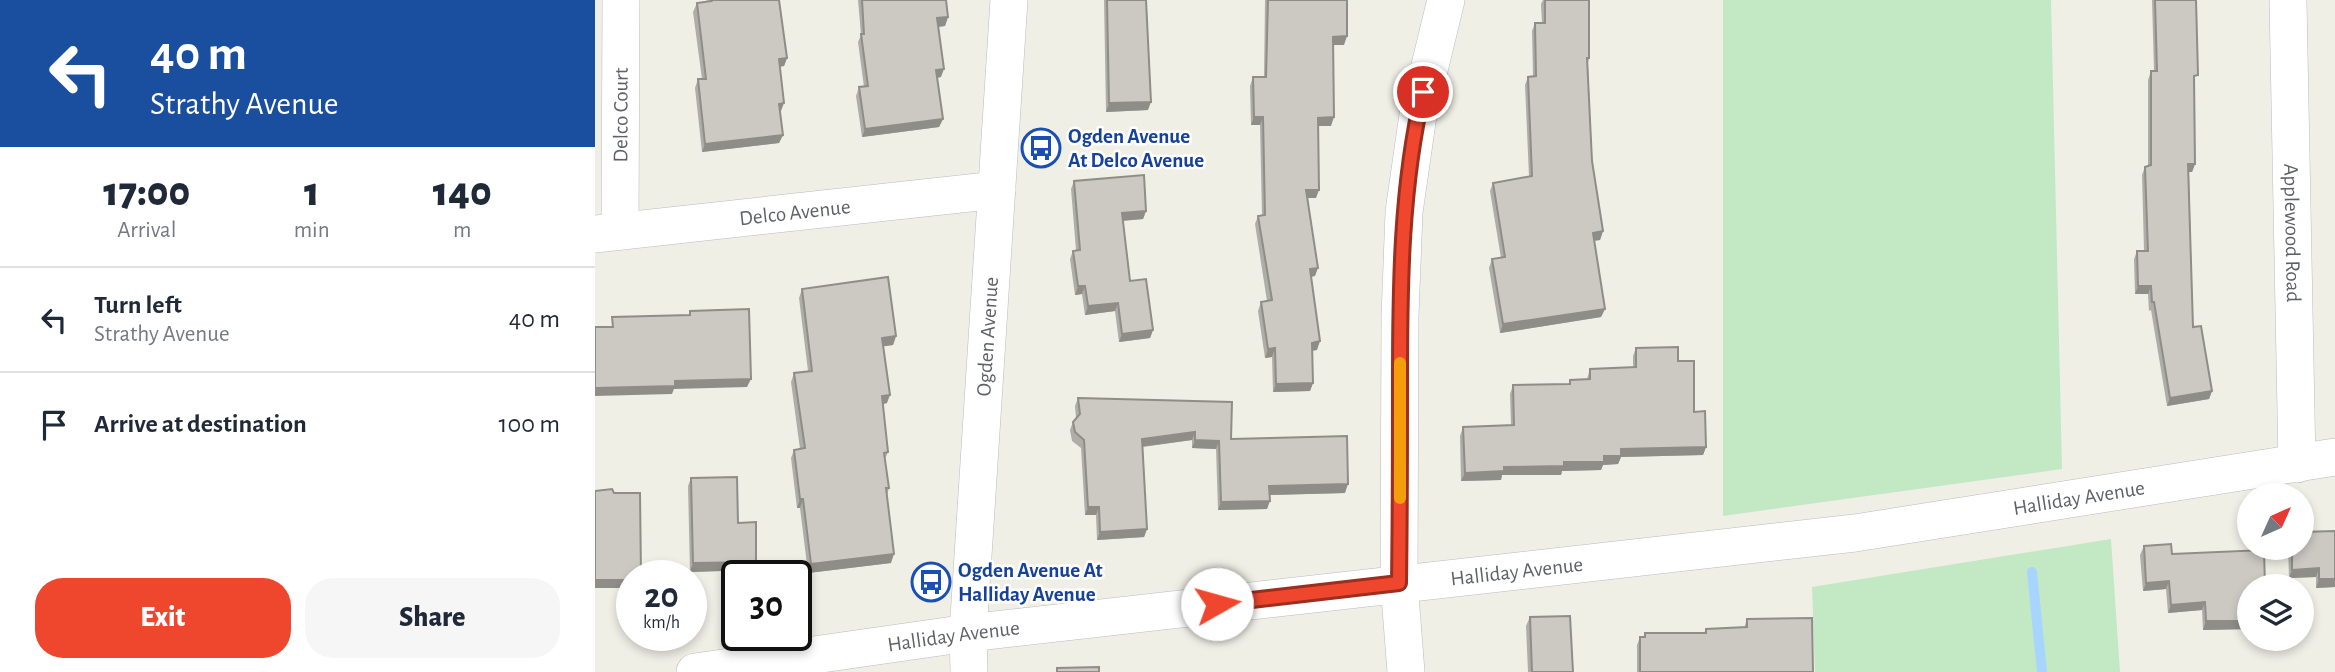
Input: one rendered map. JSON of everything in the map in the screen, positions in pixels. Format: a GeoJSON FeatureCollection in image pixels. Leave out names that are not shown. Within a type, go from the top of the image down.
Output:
{"type":"FeatureCollection","features":[{"type":"Feature","properties":{"kind":"street","name":"Delco Court"},"geometry":{"type":"LineString","coordinates":[[607,232],[621,0]]}},
{"type":"Feature","properties":{"kind":"street","name":"Ogden Avenue"},"geometry":{"type":"LineString","coordinates":[[969,672],[968,633],[1009,0]]}},
{"type":"Feature","properties":{"kind":"street"},"geometry":{"type":"LineString","coordinates":[[1406,672],[1399,583],[1400,317],[1404,212],[1418,115],[1446,0]]}},
{"type":"Feature","properties":{"kind":"street","name":"Applewood Road"},"geometry":{"type":"LineString","coordinates":[[2288,0],[2297,464]]}},
{"type":"Feature","properties":{"kind":"street","name":"Delco Avenue"},"geometry":{"type":"LineString","coordinates":[[607,232],[997,190]]}},
{"type":"Feature","properties":{"kind":"street","name":"Halliday Avenue"},"geometry":{"type":"LineString","coordinates":[[695,672],[968,633],[1855,533],[2335,457]]}},
{"type":"Feature","properties":{"kind":"green space"},"geometry":{"type":"Polygon","coordinates":[[[1723,0],[2051,0],[2062,469],[1723,516],[1723,0]]]}},
{"type":"Feature","properties":{"kind":"green space"},"geometry":{"type":"Polygon","coordinates":[[[2111,539],[2120,672],[1815,672],[1812,587],[2111,539]]]}},
{"type":"Feature","properties":{"kind":"building"},"geometry":{"type":"Polygon","coordinates":[[[710,0],[779,0],[787,58],[779,59],[784,103],[779,104],[783,135],[705,144],[698,79],[706,79],[697,3],[710,0]]]}},
{"type":"Feature","properties":{"kind":"building"},"geometry":{"type":"Polygon","coordinates":[[[862,0],[946,0],[948,17],[937,18],[944,69],[936,70],[943,119],[865,129],[859,87],[868,86],[861,34],[864,34],[862,0]]]}},
{"type":"Feature","properties":{"kind":"building"},"geometry":{"type":"Polygon","coordinates":[[[1107,0],[1146,0],[1151,102],[1109,103],[1107,0]]]}},
{"type":"Feature","properties":{"kind":"building"},"geometry":{"type":"Polygon","coordinates":[[[1268,0],[1347,0],[1347,36],[1333,37],[1334,117],[1318,118],[1319,190],[1306,190],[1318,268],[1310,269],[1320,341],[1312,343],[1313,383],[1276,384],[1275,348],[1268,349],[1261,302],[1272,300],[1258,216],[1265,215],[1263,117],[1254,117],[1253,77],[1266,77],[1268,0]]]}},
{"type":"Feature","properties":{"kind":"building"},"geometry":{"type":"Polygon","coordinates":[[[1545,0],[1589,0],[1587,58],[1592,161],[1603,231],[1593,233],[1605,309],[1503,324],[1492,259],[1505,257],[1493,183],[1532,176],[1528,77],[1536,76],[1535,23],[1545,23],[1545,0]]]}},
{"type":"Feature","properties":{"kind":"building"},"geometry":{"type":"Polygon","coordinates":[[[2155,0],[2196,0],[2198,75],[2194,76],[2195,164],[2188,164],[2193,327],[2201,326],[2212,391],[2170,398],[2151,286],[2138,286],[2137,251],[2148,251],[2145,167],[2151,165],[2151,71],[2157,71],[2155,0]]]}},
{"type":"Feature","properties":{"kind":"building"},"geometry":{"type":"Polygon","coordinates":[[[1144,175],[1146,211],[1122,213],[1130,281],[1146,279],[1153,330],[1122,334],[1118,303],[1088,306],[1085,286],[1078,286],[1073,251],[1080,250],[1074,181],[1144,175]]]}},
{"type":"Feature","properties":{"kind":"building"},"geometry":{"type":"Polygon","coordinates":[[[888,277],[896,336],[882,338],[890,395],[882,396],[888,452],[884,453],[889,488],[886,488],[894,554],[812,564],[811,560],[794,450],[805,448],[794,373],[812,371],[802,289],[888,277]]]}},
{"type":"Feature","properties":{"kind":"building"},"geometry":{"type":"Polygon","coordinates":[[[749,309],[751,379],[675,381],[675,386],[595,388],[595,327],[613,327],[612,317],[690,315],[690,311],[749,309]]]}},
{"type":"Feature","properties":{"kind":"building"},"geometry":{"type":"Polygon","coordinates":[[[1678,347],[1678,361],[1694,361],[1694,412],[1705,411],[1706,447],[1621,449],[1621,456],[1604,456],[1604,462],[1564,462],[1564,466],[1504,467],[1504,471],[1465,473],[1463,427],[1514,425],[1513,385],[1570,384],[1570,380],[1590,379],[1590,369],[1636,367],[1636,348],[1678,347]]]}},
{"type":"Feature","properties":{"kind":"building"},"geometry":{"type":"Polygon","coordinates":[[[1078,398],[1232,402],[1231,439],[1347,436],[1348,484],[1269,486],[1270,501],[1221,502],[1219,441],[1195,440],[1195,432],[1142,439],[1147,529],[1100,532],[1099,507],[1088,507],[1084,440],[1075,432],[1073,422],[1080,414],[1078,398]]]}},
{"type":"Feature","properties":{"kind":"building"},"geometry":{"type":"Polygon","coordinates":[[[737,477],[738,523],[756,522],[756,560],[707,563],[707,560],[693,560],[691,478],[737,477]]]}},
{"type":"Feature","properties":{"kind":"building"},"geometry":{"type":"Polygon","coordinates":[[[612,489],[614,493],[640,493],[641,560],[616,560],[616,580],[595,580],[595,491],[612,489]]]}},
{"type":"Feature","properties":{"kind":"building"},"geometry":{"type":"Polygon","coordinates":[[[2335,531],[2335,579],[2319,579],[2319,568],[2292,570],[2292,560],[2314,560],[2314,532],[2335,531]]]}},
{"type":"Feature","properties":{"kind":"building"},"geometry":{"type":"Polygon","coordinates":[[[2171,544],[2172,554],[2237,551],[2237,560],[2264,560],[2265,574],[2237,574],[2237,621],[2206,621],[2205,602],[2171,605],[2169,581],[2146,583],[2144,546],[2171,544]]]}},
{"type":"Feature","properties":{"kind":"building"},"geometry":{"type":"Polygon","coordinates":[[[1570,616],[1573,672],[1532,672],[1530,617],[1570,616]]]}},
{"type":"Feature","properties":{"kind":"building"},"geometry":{"type":"Polygon","coordinates":[[[1812,618],[1813,672],[1640,672],[1640,637],[1645,637],[1645,633],[1706,633],[1706,629],[1747,627],[1747,619],[1812,618]]]}},
{"type":"Feature","properties":{"kind":"building"},"geometry":{"type":"Polygon","coordinates":[[[1099,667],[1099,672],[1057,672],[1057,668],[1099,667]]]}},
{"type":"Feature","properties":{"kind":"waterway"},"geometry":{"type":"LineString","coordinates":[[2032,572],[2042,672]]}},
{"type":"Feature","properties":{"kind":"slow traffic"},"geometry":{"type":"LineString","coordinates":[[1400,363],[1400,498]]}},
{"type":"Feature","properties":{"kind":"place","name":"Ogden Avenue At Delco Avenue"},"geometry":{"type":"Point","coordinates":[1041,148]}},
{"type":"Feature","properties":{"kind":"place","name":"Ogden Avenue At Halliday Avenue"},"geometry":{"type":"Point","coordinates":[931,582]}},
{"type":"Feature","properties":{"kind":"route"},"geometry":{"type":"LineString","coordinates":[[1217,604],[1399,583],[1400,317],[1404,212],[1423,92]]}}]}
